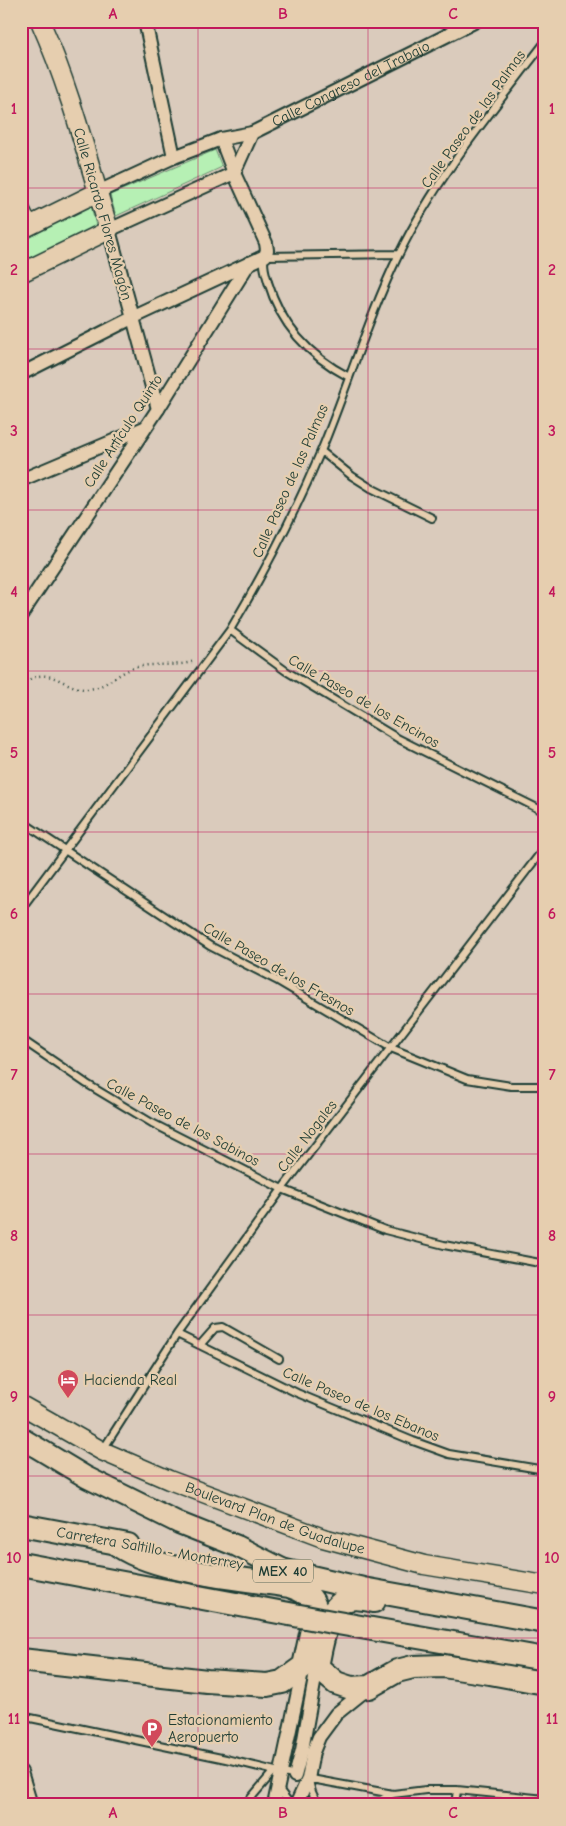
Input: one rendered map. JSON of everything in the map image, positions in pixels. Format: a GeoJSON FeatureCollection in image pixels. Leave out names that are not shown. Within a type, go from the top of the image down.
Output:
{"type":"FeatureCollection","features":[{"type":"Feature","properties":{"kind":"highway","name":"Carretera Saltillo - Monterrey"},"geometry":{"type":"LineString","coordinates":[[21,1525],[115,1543],[286,1571],[364,1589],[545,1622]]}},
{"type":"Feature","properties":{"kind":"highway"},"geometry":{"type":"LineString","coordinates":[[115,1543],[135,1556],[160,1564],[300,1589],[312,1599],[316,1611],[310,1667]]}},
{"type":"Feature","properties":{"kind":"highway"},"geometry":{"type":"LineString","coordinates":[[21,1564],[332,1622],[545,1659]]}},
{"type":"Feature","properties":{"kind":"highway"},"geometry":{"type":"LineString","coordinates":[[21,1660],[207,1681],[267,1685],[282,1682],[310,1667],[333,1612],[340,1603],[352,1598],[361,1598],[545,1632]]}},
{"type":"Feature","properties":{"kind":"highway"},"geometry":{"type":"LineString","coordinates":[[310,1667],[343,1686],[351,1688],[369,1688],[397,1671],[413,1667],[443,1666],[545,1683]]}},
{"type":"Feature","properties":{"kind":"main road"},"geometry":{"type":"LineString","coordinates":[[21,1438],[86,1477],[179,1523],[237,1546],[286,1571]]}},
{"type":"Feature","properties":{"kind":"street","name":"Calle Ricardo Flores Magón"},"geometry":{"type":"LineString","coordinates":[[40,21],[53,50],[71,102],[109,230],[158,409]]}},
{"type":"Feature","properties":{"kind":"street"},"geometry":{"type":"LineString","coordinates":[[144,21],[174,157]]}},
{"type":"Feature","properties":{"kind":"street","name":"Calle Congreso del Trabajo"},"geometry":{"type":"LineString","coordinates":[[26,228],[174,157],[221,139],[252,133],[476,21]]}},
{"type":"Feature","properties":{"kind":"street"},"geometry":{"type":"LineString","coordinates":[[21,273],[109,230],[234,173],[252,133]]}},
{"type":"Feature","properties":{"kind":"street"},"geometry":{"type":"LineString","coordinates":[[21,374],[132,318],[265,256],[267,250],[266,243],[234,173],[221,139]]}},
{"type":"Feature","properties":{"kind":"street"},"geometry":{"type":"LineString","coordinates":[[21,205],[26,228]]}},
{"type":"Feature","properties":{"kind":"street","name":"Calle Artículo Quinto"},"geometry":{"type":"LineString","coordinates":[[21,615],[158,409],[249,263]]}},
{"type":"Feature","properties":{"kind":"street"},"geometry":{"type":"LineString","coordinates":[[21,480],[144,428]]}},
{"type":"Feature","properties":{"kind":"street","name":"Boulevard Plan de Guadalupe"},"geometry":{"type":"LineString","coordinates":[[21,1405],[102,1451],[169,1480],[323,1538],[424,1565],[545,1585]]}},
{"type":"Feature","properties":{"kind":"street"},"geometry":{"type":"LineString","coordinates":[[274,1805],[278,1772],[310,1667]]}},
{"type":"Feature","properties":{"kind":"street"},"geometry":{"type":"LineString","coordinates":[[295,1776],[302,1750],[310,1667]]}},
{"type":"Feature","properties":{"kind":"street"},"geometry":{"type":"LineString","coordinates":[[296,1805],[308,1779],[319,1737],[336,1714],[369,1688]]}},
{"type":"Feature","properties":{"kind":"street"},"geometry":{"type":"LineString","coordinates":[[21,1772],[30,1805]]}},
{"type":"Feature","properties":{"kind":"lane"},"geometry":{"type":"LineString","coordinates":[[440,21],[457,30]]}},
{"type":"Feature","properties":{"kind":"lane","name":"Calle Paseo de las Palmas"},"geometry":{"type":"LineString","coordinates":[[21,909],[230,630],[279,540],[321,451],[399,254],[436,188],[545,42]]}},
{"type":"Feature","properties":{"kind":"lane"},"geometry":{"type":"LineString","coordinates":[[349,377],[319,359],[294,335],[270,289],[263,261],[265,256],[399,254]]}},
{"type":"Feature","properties":{"kind":"lane"},"geometry":{"type":"LineString","coordinates":[[321,451],[370,488],[432,518]]}},
{"type":"Feature","properties":{"kind":"lane","name":"Calle Paseo de los Encinos"},"geometry":{"type":"LineString","coordinates":[[230,630],[286,671],[399,739],[545,812]]}},
{"type":"Feature","properties":{"kind":"lane","name":"Calle Paseo de los Fresnos"},"geometry":{"type":"LineString","coordinates":[[21,822],[210,946],[276,980],[391,1048],[467,1079],[511,1086],[545,1086]]}},
{"type":"Feature","properties":{"kind":"lane","name":"Calle Nogales"},"geometry":{"type":"LineString","coordinates":[[102,1451],[177,1334],[282,1189],[545,847]]}},
{"type":"Feature","properties":{"kind":"lane","name":"Calle Paseo de los Sabinos"},"geometry":{"type":"LineString","coordinates":[[21,1039],[86,1084],[152,1124],[282,1189],[385,1230],[444,1245],[545,1264]]}},
{"type":"Feature","properties":{"kind":"lane"},"geometry":{"type":"LineString","coordinates":[[200,1345],[215,1328],[224,1327],[279,1359]]}},
{"type":"Feature","properties":{"kind":"lane","name":"Calle Paseo de los Ebanos"},"geometry":{"type":"LineString","coordinates":[[177,1334],[297,1393],[413,1441],[449,1454],[545,1470]]}},
{"type":"Feature","properties":{"kind":"lane"},"geometry":{"type":"LineString","coordinates":[[21,1716],[226,1759],[308,1779],[393,1794],[426,1790],[458,1790],[545,1799]]}},
{"type":"Feature","properties":{"kind":"lane"},"geometry":{"type":"LineString","coordinates":[[246,1804],[278,1772]]}},
{"type":"Feature","properties":{"kind":"lane"},"geometry":{"type":"LineString","coordinates":[[308,1779],[318,1805]]}},
{"type":"Feature","properties":{"kind":"lane"},"geometry":{"type":"LineString","coordinates":[[277,1787],[291,1805]]}},
{"type":"Feature","properties":{"kind":"lane"},"geometry":{"type":"LineString","coordinates":[[455,1805],[458,1790]]}},
{"type":"Feature","properties":{"kind":"lane"},"geometry":{"type":"LineString","coordinates":[[370,1805],[393,1794]]}},
{"type":"Feature","properties":{"kind":"path"},"geometry":{"type":"LineString","coordinates":[[21,684],[40,676],[47,676],[83,689],[90,689],[102,685],[125,671],[136,667],[186,664],[211,655]]}},
{"type":"Feature","properties":{"kind":"green space"},"geometry":{"type":"Polygon","coordinates":[[[215,150],[222,167],[116,216],[110,195],[215,150]]]}},
{"type":"Feature","properties":{"kind":"green space"},"geometry":{"type":"Polygon","coordinates":[[[91,205],[96,226],[21,263],[21,239],[91,205]]]}},
{"type":"Feature","properties":{"kind":"place","name":"Hacienda Real"},"geometry":{"type":"Point","coordinates":[68,1399]}},
{"type":"Feature","properties":{"kind":"place","name":"Estacionamiento Aeropuerto"},"geometry":{"type":"Point","coordinates":[152,1748]}}]}
